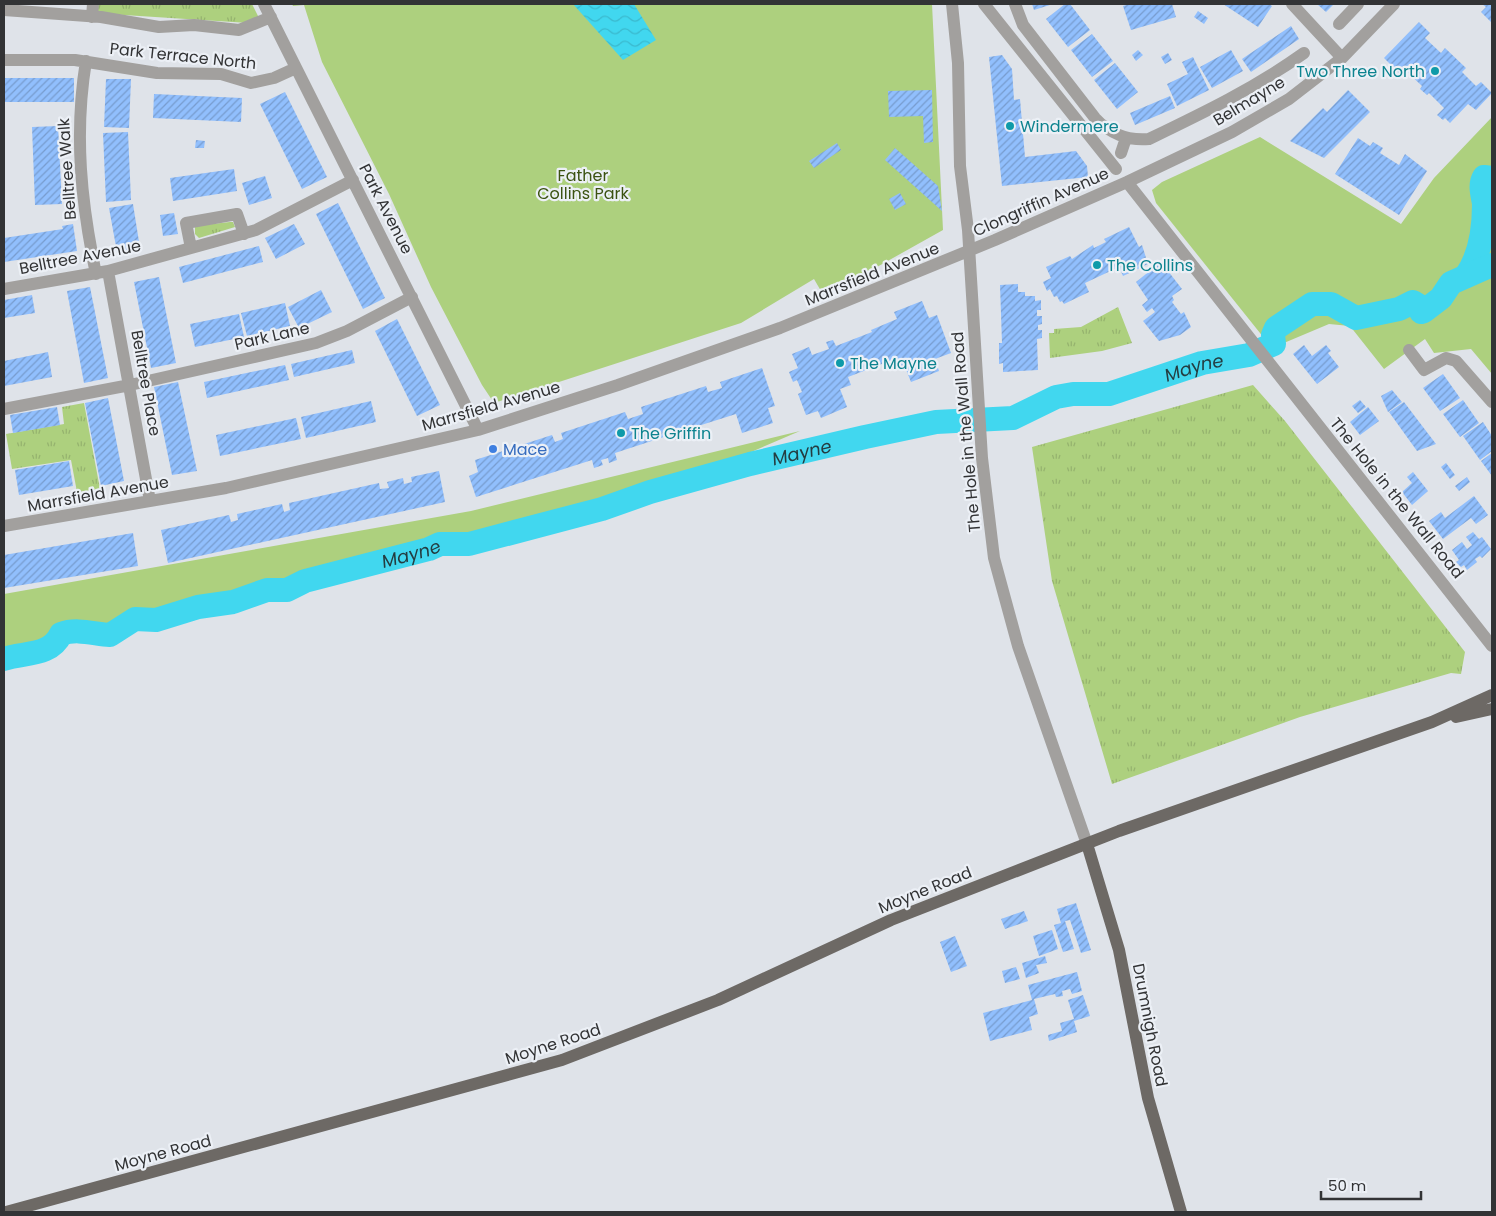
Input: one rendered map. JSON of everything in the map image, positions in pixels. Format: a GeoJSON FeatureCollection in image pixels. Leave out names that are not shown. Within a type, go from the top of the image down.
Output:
{"type":"FeatureCollection","features":[{"type":"Feature","properties":{"kind":"main road"},"geometry":{"type":"LineString","coordinates":[[1432,722],[1492,695]]}},
{"type":"Feature","properties":{"kind":"main road"},"geometry":{"type":"LineString","coordinates":[[1432,722],[1492,709]]}},
{"type":"Feature","properties":{"kind":"main road","name":"Moyne Road"},"geometry":{"type":"LineString","coordinates":[[6,1212],[562,1060],[718,1000],[891,920],[1087,844],[1234,790],[1432,722]]}},
{"type":"Feature","properties":{"kind":"main road","name":"Drumnigh Road"},"geometry":{"type":"LineString","coordinates":[[1087,844],[1119,950],[1148,1098],[1181,1212]]}},
{"type":"Feature","properties":{"kind":"street","name":"Park Avenue"},"geometry":{"type":"LineString","coordinates":[[264,4],[478,430]]}},
{"type":"Feature","properties":{"kind":"street","name":"The Hole in the Wall Road"},"geometry":{"type":"LineString","coordinates":[[952,4],[958,63],[960,166],[968,230],[982,458],[994,558],[1005,604],[1021,655],[1087,844]]}},
{"type":"Feature","properties":{"kind":"street"},"geometry":{"type":"LineString","coordinates":[[984,4],[1116,169]]}},
{"type":"Feature","properties":{"kind":"street"},"geometry":{"type":"LineString","coordinates":[[1015,4],[1023,25],[1095,118],[1104,127],[1126,138],[1149,139],[1216,107],[1272,76],[1304,53]]}},
{"type":"Feature","properties":{"kind":"street"},"geometry":{"type":"LineString","coordinates":[[1292,4],[1342,58]]}},
{"type":"Feature","properties":{"kind":"street"},"geometry":{"type":"LineString","coordinates":[[1339,24],[1358,4]]}},
{"type":"Feature","properties":{"kind":"street","name":"Belmayne"},"geometry":{"type":"LineString","coordinates":[[1127,182],[1232,132],[1289,99],[1342,58],[1394,4]]}},
{"type":"Feature","properties":{"kind":"street"},"geometry":{"type":"LineString","coordinates":[[4,10],[92,10],[159,27],[194,25],[239,30],[271,17]]}},
{"type":"Feature","properties":{"kind":"street","name":"Park Terrace North"},"geometry":{"type":"LineString","coordinates":[[4,60],[86,61],[157,73],[221,74],[251,83],[274,78],[296,68]]}},
{"type":"Feature","properties":{"kind":"street","name":"Belltree Walk"},"geometry":{"type":"LineString","coordinates":[[86,61],[78,129],[90,243],[102,273]]}},
{"type":"Feature","properties":{"kind":"street"},"geometry":{"type":"LineString","coordinates":[[1121,153],[1126,138]]}},
{"type":"Feature","properties":{"kind":"street","name":"Belltree Avenue"},"geometry":{"type":"LineString","coordinates":[[4,289],[102,273],[244,234],[256,230],[353,180]]}},
{"type":"Feature","properties":{"kind":"street","name":"The Hole in the Wall Road"},"geometry":{"type":"LineString","coordinates":[[1127,182],[1492,646]]}},
{"type":"Feature","properties":{"kind":"street","name":"Clongriffin Avenue"},"geometry":{"type":"LineString","coordinates":[[969,251],[1127,182]]}},
{"type":"Feature","properties":{"kind":"street"},"geometry":{"type":"LineString","coordinates":[[191,248],[186,223],[237,214],[244,234]]}},
{"type":"Feature","properties":{"kind":"street","name":"Marrsfield Avenue"},"geometry":{"type":"LineString","coordinates":[[4,526],[150,501],[301,471],[478,430],[618,385],[780,328],[969,251]]}},
{"type":"Feature","properties":{"kind":"street","name":"Belltree Place"},"geometry":{"type":"LineString","coordinates":[[102,273],[130,385],[150,501]]}},
{"type":"Feature","properties":{"kind":"street","name":"Park Lane"},"geometry":{"type":"LineString","coordinates":[[4,409],[130,385],[316,343],[347,331],[412,297]]}},
{"type":"Feature","properties":{"kind":"street"},"geometry":{"type":"LineString","coordinates":[[1408,350],[1424,370],[1446,358],[1456,361],[1492,402]]}},
{"type":"Feature","properties":{"kind":"green space"},"geometry":{"type":"Polygon","coordinates":[[[94,4],[252,4],[262,24],[93,13],[94,4]]]}},
{"type":"Feature","properties":{"kind":"green space","name":"Father Collins Park"},"geometry":{"type":"Polygon","coordinates":[[[292,4],[932,4],[943,230],[868,272],[821,291],[814,279],[741,323],[494,403],[482,385],[431,287],[389,194],[322,62],[304,5],[293,6],[292,4]]]}},
{"type":"Feature","properties":{"kind":"green space"},"geometry":{"type":"Polygon","coordinates":[[[1492,117],[1492,374],[1471,349],[1434,353],[1425,339],[1384,369],[1350,326],[1329,324],[1272,348],[1156,203],[1152,190],[1162,182],[1260,137],[1401,224],[1434,178],[1492,117]]]}},
{"type":"Feature","properties":{"kind":"green space"},"geometry":{"type":"Polygon","coordinates":[[[233,222],[235,227],[199,238],[195,234],[195,226],[233,222]]]}},
{"type":"Feature","properties":{"kind":"green space"},"geometry":{"type":"Polygon","coordinates":[[[1118,307],[1132,343],[1102,351],[1050,358],[1049,333],[1054,333],[1054,329],[1081,327],[1118,307]]]}},
{"type":"Feature","properties":{"kind":"green space"},"geometry":{"type":"Polygon","coordinates":[[[1253,385],[1285,421],[1465,652],[1461,674],[1451,673],[1300,717],[1112,784],[1052,581],[1032,447],[1253,385]]]}},
{"type":"Feature","properties":{"kind":"green space"},"geometry":{"type":"Polygon","coordinates":[[[84,403],[100,489],[77,492],[71,460],[12,469],[6,434],[64,424],[62,407],[84,403]]]}},
{"type":"Feature","properties":{"kind":"green space"},"geometry":{"type":"Polygon","coordinates":[[[800,431],[737,458],[493,535],[4,652],[4,594],[471,511],[800,431]]]}},
{"type":"Feature","properties":{"kind":"water"},"geometry":{"type":"Polygon","coordinates":[[[573,4],[634,4],[656,40],[623,60],[573,4]]]}},
{"type":"Feature","properties":{"kind":"building"},"geometry":{"type":"Polygon","coordinates":[[[1032,4],[1053,4],[1034,10],[1032,4]]]}},
{"type":"Feature","properties":{"kind":"building"},"geometry":{"type":"Polygon","coordinates":[[[1065,4],[1070,4],[1090,30],[1068,47],[1046,19],[1065,4]]]}},
{"type":"Feature","properties":{"kind":"building"},"geometry":{"type":"Polygon","coordinates":[[[1130,4],[1172,4],[1176,17],[1131,30],[1123,6],[1130,4]]]}},
{"type":"Feature","properties":{"kind":"building"},"geometry":{"type":"Polygon","coordinates":[[[1223,4],[1269,4],[1272,6],[1258,27],[1223,4]]]}},
{"type":"Feature","properties":{"kind":"building"},"geometry":{"type":"Polygon","coordinates":[[[1317,4],[1334,4],[1326,12],[1317,4]]]}},
{"type":"Feature","properties":{"kind":"building"},"geometry":{"type":"Polygon","coordinates":[[[1482,4],[1492,4],[1492,23],[1481,12],[1486,7],[1482,4]]]}},
{"type":"Feature","properties":{"kind":"building"},"geometry":{"type":"Polygon","coordinates":[[[1198,11],[1208,18],[1204,24],[1194,17],[1198,11]]]}},
{"type":"Feature","properties":{"kind":"building","name":"Two Three North"},"geometry":{"type":"Polygon","coordinates":[[[1419,22],[1430,33],[1425,38],[1441,53],[1445,48],[1466,68],[1462,72],[1476,86],[1481,82],[1492,93],[1476,110],[1468,104],[1450,123],[1445,118],[1443,120],[1437,115],[1444,108],[1429,93],[1427,95],[1420,89],[1422,86],[1405,70],[1401,75],[1384,58],[1419,22]]]}},
{"type":"Feature","properties":{"kind":"building"},"geometry":{"type":"Polygon","coordinates":[[[1291,26],[1299,39],[1251,72],[1242,59],[1291,26]]]}},
{"type":"Feature","properties":{"kind":"building"},"geometry":{"type":"Polygon","coordinates":[[[1092,34],[1113,61],[1092,77],[1071,50],[1092,34]]]}},
{"type":"Feature","properties":{"kind":"building"},"geometry":{"type":"Polygon","coordinates":[[[1138,50],[1143,55],[1136,61],[1132,55],[1138,50]]]}},
{"type":"Feature","properties":{"kind":"building"},"geometry":{"type":"Polygon","coordinates":[[[1231,50],[1243,71],[1212,88],[1200,67],[1231,50]]]}},
{"type":"Feature","properties":{"kind":"building"},"geometry":{"type":"Polygon","coordinates":[[[1168,53],[1172,60],[1165,64],[1161,57],[1168,53]]]}},
{"type":"Feature","properties":{"kind":"building","name":"Windermere"},"geometry":{"type":"Polygon","coordinates":[[[1002,55],[1012,69],[1014,100],[1020,99],[1025,157],[1076,151],[1087,166],[1088,177],[1002,186],[989,57],[1002,55]]]}},
{"type":"Feature","properties":{"kind":"building"},"geometry":{"type":"Polygon","coordinates":[[[1193,57],[1209,90],[1177,106],[1167,84],[1188,74],[1182,62],[1193,57]]]}},
{"type":"Feature","properties":{"kind":"building"},"geometry":{"type":"Polygon","coordinates":[[[1115,63],[1138,92],[1117,109],[1094,80],[1115,63]]]}},
{"type":"Feature","properties":{"kind":"building"},"geometry":{"type":"Polygon","coordinates":[[[4,78],[74,78],[74,102],[4,102],[4,78]]]}},
{"type":"Feature","properties":{"kind":"building"},"geometry":{"type":"Polygon","coordinates":[[[106,79],[131,79],[129,128],[104,127],[106,79]]]}},
{"type":"Feature","properties":{"kind":"building"},"geometry":{"type":"Polygon","coordinates":[[[932,90],[933,142],[924,143],[923,116],[889,117],[888,91],[932,90]]]}},
{"type":"Feature","properties":{"kind":"building","name":"Two Three North"},"geometry":{"type":"Polygon","coordinates":[[[1348,90],[1370,112],[1324,158],[1290,141],[1323,108],[1327,112],[1348,90]]]}},
{"type":"Feature","properties":{"kind":"building"},"geometry":{"type":"Polygon","coordinates":[[[285,92],[327,177],[302,189],[260,104],[285,92]]]}},
{"type":"Feature","properties":{"kind":"building"},"geometry":{"type":"Polygon","coordinates":[[[154,94],[242,98],[241,122],[153,118],[154,94]]]}},
{"type":"Feature","properties":{"kind":"building"},"geometry":{"type":"Polygon","coordinates":[[[1170,96],[1175,108],[1135,125],[1130,113],[1170,96]]]}},
{"type":"Feature","properties":{"kind":"building"},"geometry":{"type":"Polygon","coordinates":[[[58,126],[62,204],[35,205],[32,127],[58,126]]]}},
{"type":"Feature","properties":{"kind":"building"},"geometry":{"type":"Polygon","coordinates":[[[128,132],[131,200],[106,202],[103,133],[128,132]]]}},
{"type":"Feature","properties":{"kind":"building"},"geometry":{"type":"Polygon","coordinates":[[[1358,138],[1370,146],[1373,142],[1383,148],[1380,153],[1399,165],[1405,154],[1427,171],[1399,215],[1335,174],[1358,138]]]}},
{"type":"Feature","properties":{"kind":"building"},"geometry":{"type":"Polygon","coordinates":[[[196,140],[205,141],[204,148],[195,148],[196,140]]]}},
{"type":"Feature","properties":{"kind":"building"},"geometry":{"type":"Polygon","coordinates":[[[837,143],[841,150],[814,168],[809,161],[837,143]]]}},
{"type":"Feature","properties":{"kind":"building"},"geometry":{"type":"Polygon","coordinates":[[[895,148],[938,186],[942,211],[885,160],[895,148]]]}},
{"type":"Feature","properties":{"kind":"building"},"geometry":{"type":"Polygon","coordinates":[[[234,169],[237,191],[173,201],[170,178],[234,169]]]}},
{"type":"Feature","properties":{"kind":"building"},"geometry":{"type":"Polygon","coordinates":[[[265,176],[272,198],[249,205],[242,183],[265,176]]]}},
{"type":"Feature","properties":{"kind":"building"},"geometry":{"type":"Polygon","coordinates":[[[900,193],[906,204],[895,210],[889,199],[900,193]]]}},
{"type":"Feature","properties":{"kind":"building"},"geometry":{"type":"Polygon","coordinates":[[[338,203],[385,298],[363,309],[316,214],[338,203]]]}},
{"type":"Feature","properties":{"kind":"building"},"geometry":{"type":"Polygon","coordinates":[[[133,204],[140,248],[117,252],[109,208],[133,204]]]}},
{"type":"Feature","properties":{"kind":"building"},"geometry":{"type":"Polygon","coordinates":[[[174,213],[178,234],[163,236],[160,215],[174,213]]]}},
{"type":"Feature","properties":{"kind":"building"},"geometry":{"type":"Polygon","coordinates":[[[73,224],[77,251],[4,262],[4,238],[63,229],[62,226],[73,224]]]}},
{"type":"Feature","properties":{"kind":"building"},"geometry":{"type":"Polygon","coordinates":[[[294,224],[305,244],[276,259],[265,238],[294,224]]]}},
{"type":"Feature","properties":{"kind":"building","name":"The Collins"},"geometry":{"type":"Polygon","coordinates":[[[1129,227],[1139,247],[1142,245],[1148,264],[1123,276],[1119,267],[1085,283],[1089,292],[1064,304],[1062,301],[1060,302],[1057,296],[1054,297],[1050,289],[1047,291],[1043,282],[1051,278],[1046,267],[1070,256],[1072,259],[1093,245],[1094,248],[1106,242],[1104,239],[1129,227]]]}},
{"type":"Feature","properties":{"kind":"building"},"geometry":{"type":"Polygon","coordinates":[[[259,246],[263,262],[183,283],[179,267],[259,246]]]}},
{"type":"Feature","properties":{"kind":"building","name":"The Collins"},"geometry":{"type":"Polygon","coordinates":[[[1161,262],[1182,289],[1172,296],[1174,300],[1172,302],[1181,314],[1184,312],[1191,327],[1180,335],[1159,341],[1143,321],[1155,312],[1152,308],[1147,312],[1142,305],[1148,300],[1136,282],[1161,262]]]}},
{"type":"Feature","properties":{"kind":"building"},"geometry":{"type":"Polygon","coordinates":[[[159,277],[176,363],[151,368],[134,282],[159,277]]]}},
{"type":"Feature","properties":{"kind":"building"},"geometry":{"type":"Polygon","coordinates":[[[1018,284],[1018,292],[1025,292],[1025,296],[1035,296],[1035,301],[1041,300],[1041,310],[1037,310],[1037,316],[1042,316],[1042,324],[1038,325],[1038,330],[1042,330],[1042,338],[1037,339],[1038,370],[1003,372],[1003,363],[999,364],[999,343],[1002,343],[1000,285],[1018,284]]]}},
{"type":"Feature","properties":{"kind":"building"},"geometry":{"type":"Polygon","coordinates":[[[90,287],[108,378],[84,383],[67,291],[90,287]]]}},
{"type":"Feature","properties":{"kind":"building"},"geometry":{"type":"Polygon","coordinates":[[[321,290],[332,312],[299,328],[288,307],[321,290]]]}},
{"type":"Feature","properties":{"kind":"building"},"geometry":{"type":"Polygon","coordinates":[[[32,295],[35,313],[4,318],[4,300],[32,295]]]}},
{"type":"Feature","properties":{"kind":"building","name":"The Mayne"},"geometry":{"type":"Polygon","coordinates":[[[922,301],[929,318],[937,315],[951,353],[935,359],[939,371],[911,382],[905,367],[899,369],[895,359],[848,377],[851,385],[840,389],[847,407],[821,418],[818,411],[806,415],[798,394],[802,392],[797,380],[793,382],[789,372],[798,368],[792,354],[809,347],[812,355],[829,349],[826,342],[833,340],[836,346],[872,332],[871,330],[897,319],[894,312],[922,301]]]}},
{"type":"Feature","properties":{"kind":"building"},"geometry":{"type":"Polygon","coordinates":[[[285,303],[290,326],[247,336],[241,313],[285,303]]]}},
{"type":"Feature","properties":{"kind":"building"},"geometry":{"type":"Polygon","coordinates":[[[239,314],[244,337],[195,347],[190,324],[239,314]]]}},
{"type":"Feature","properties":{"kind":"building"},"geometry":{"type":"Polygon","coordinates":[[[397,319],[440,405],[417,416],[375,331],[397,319]]]}},
{"type":"Feature","properties":{"kind":"building"},"geometry":{"type":"Polygon","coordinates":[[[1304,345],[1312,356],[1326,345],[1331,351],[1328,353],[1339,367],[1317,384],[1293,354],[1304,345]]]}},
{"type":"Feature","properties":{"kind":"building"},"geometry":{"type":"Polygon","coordinates":[[[352,350],[355,363],[294,377],[291,364],[352,350]]]}},
{"type":"Feature","properties":{"kind":"building"},"geometry":{"type":"Polygon","coordinates":[[[48,352],[52,377],[4,386],[4,361],[48,352]]]}},
{"type":"Feature","properties":{"kind":"building"},"geometry":{"type":"Polygon","coordinates":[[[285,365],[289,380],[207,398],[204,382],[285,365]]]}},
{"type":"Feature","properties":{"kind":"building","name":"The Griffin"},"geometry":{"type":"Polygon","coordinates":[[[762,368],[775,406],[768,408],[773,423],[742,433],[736,414],[695,427],[697,433],[688,436],[687,431],[681,433],[682,438],[675,440],[673,434],[615,453],[617,460],[609,463],[608,458],[601,460],[603,465],[594,468],[592,460],[476,497],[469,476],[478,472],[475,460],[552,435],[555,442],[563,439],[561,433],[625,412],[628,419],[643,414],[641,407],[706,386],[708,392],[722,388],[720,382],[762,368]]]}},
{"type":"Feature","properties":{"kind":"building"},"geometry":{"type":"Polygon","coordinates":[[[1443,374],[1460,398],[1440,411],[1423,388],[1443,374]]]}},
{"type":"Feature","properties":{"kind":"building"},"geometry":{"type":"Polygon","coordinates":[[[178,382],[197,471],[172,475],[154,387],[178,382]]]}},
{"type":"Feature","properties":{"kind":"building"},"geometry":{"type":"Polygon","coordinates":[[[1392,390],[1402,402],[1388,412],[1381,396],[1392,390]]]}},
{"type":"Feature","properties":{"kind":"building"},"geometry":{"type":"Polygon","coordinates":[[[108,398],[124,481],[101,486],[85,403],[108,398]]]}},
{"type":"Feature","properties":{"kind":"building"},"geometry":{"type":"Polygon","coordinates":[[[1360,400],[1366,407],[1358,413],[1352,406],[1360,400]]]}},
{"type":"Feature","properties":{"kind":"building"},"geometry":{"type":"Polygon","coordinates":[[[1463,400],[1479,423],[1460,437],[1443,414],[1463,400]]]}},
{"type":"Feature","properties":{"kind":"building"},"geometry":{"type":"Polygon","coordinates":[[[371,401],[376,422],[306,438],[301,417],[371,401]]]}},
{"type":"Feature","properties":{"kind":"building"},"geometry":{"type":"Polygon","coordinates":[[[1404,402],[1436,444],[1417,451],[1389,412],[1404,402]]]}},
{"type":"Feature","properties":{"kind":"building"},"geometry":{"type":"Polygon","coordinates":[[[57,407],[60,425],[13,433],[10,415],[57,407]]]}},
{"type":"Feature","properties":{"kind":"building"},"geometry":{"type":"Polygon","coordinates":[[[1368,407],[1379,421],[1360,435],[1350,422],[1368,407]]]}},
{"type":"Feature","properties":{"kind":"building"},"geometry":{"type":"Polygon","coordinates":[[[296,418],[301,439],[220,456],[216,435],[296,418]]]}},
{"type":"Feature","properties":{"kind":"building"},"geometry":{"type":"Polygon","coordinates":[[[1483,422],[1492,436],[1492,451],[1480,460],[1463,436],[1483,422]]]}},
{"type":"Feature","properties":{"kind":"building"},"geometry":{"type":"Polygon","coordinates":[[[1492,453],[1492,476],[1481,461],[1492,453]]]}},
{"type":"Feature","properties":{"kind":"building"},"geometry":{"type":"Polygon","coordinates":[[[69,461],[73,486],[19,495],[15,470],[69,461]]]}},
{"type":"Feature","properties":{"kind":"building"},"geometry":{"type":"Polygon","coordinates":[[[1446,463],[1455,475],[1450,479],[1441,467],[1446,463]]]}},
{"type":"Feature","properties":{"kind":"building"},"geometry":{"type":"Polygon","coordinates":[[[439,471],[445,502],[168,563],[161,530],[229,515],[231,522],[238,520],[237,514],[282,504],[284,512],[290,510],[289,503],[379,483],[380,489],[389,488],[387,482],[403,478],[404,484],[412,482],[411,477],[439,471]]]}},
{"type":"Feature","properties":{"kind":"building"},"geometry":{"type":"Polygon","coordinates":[[[1413,472],[1428,491],[1412,505],[1402,492],[1412,483],[1407,477],[1413,472]]]}},
{"type":"Feature","properties":{"kind":"building"},"geometry":{"type":"Polygon","coordinates":[[[1467,477],[1470,482],[1459,491],[1455,486],[1467,477]]]}},
{"type":"Feature","properties":{"kind":"building"},"geometry":{"type":"Polygon","coordinates":[[[1474,496],[1488,515],[1476,524],[1471,518],[1443,539],[1429,521],[1441,512],[1445,518],[1474,496]]]}},
{"type":"Feature","properties":{"kind":"building"},"geometry":{"type":"Polygon","coordinates":[[[1473,532],[1479,539],[1482,537],[1491,549],[1482,558],[1480,556],[1475,559],[1477,562],[1467,570],[1464,565],[1461,567],[1456,562],[1459,560],[1452,550],[1462,542],[1467,549],[1472,545],[1466,537],[1473,532]]]}},
{"type":"Feature","properties":{"kind":"building"},"geometry":{"type":"Polygon","coordinates":[[[133,533],[138,566],[4,588],[4,555],[133,533]]]}},
{"type":"Feature","properties":{"kind":"building"},"geometry":{"type":"Polygon","coordinates":[[[1076,903],[1091,950],[1081,953],[1070,920],[1065,921],[1074,949],[1063,952],[1054,925],[1061,923],[1057,909],[1076,903]]]}},
{"type":"Feature","properties":{"kind":"building"},"geometry":{"type":"Polygon","coordinates":[[[1024,911],[1028,921],[1005,929],[1001,919],[1024,911]]]}},
{"type":"Feature","properties":{"kind":"building"},"geometry":{"type":"Polygon","coordinates":[[[1052,930],[1058,949],[1039,956],[1033,936],[1052,930]]]}},
{"type":"Feature","properties":{"kind":"building"},"geometry":{"type":"Polygon","coordinates":[[[955,936],[967,966],[951,972],[940,942],[955,936]]]}},
{"type":"Feature","properties":{"kind":"building"},"geometry":{"type":"Polygon","coordinates":[[[1045,956],[1047,963],[1036,965],[1039,973],[1026,978],[1022,963],[1045,956]]]}},
{"type":"Feature","properties":{"kind":"building"},"geometry":{"type":"Polygon","coordinates":[[[1016,967],[1020,979],[1005,983],[1002,971],[1016,967]]]}},
{"type":"Feature","properties":{"kind":"building"},"geometry":{"type":"Polygon","coordinates":[[[1077,972],[1082,991],[1072,994],[1070,989],[1062,991],[1063,996],[1056,997],[1055,994],[1034,999],[1038,1014],[1029,1017],[1032,1030],[990,1041],[983,1013],[1032,1000],[1028,985],[1077,972]]]}},
{"type":"Feature","properties":{"kind":"building"},"geometry":{"type":"Polygon","coordinates":[[[1083,995],[1090,1016],[1074,1021],[1077,1032],[1049,1041],[1048,1035],[1062,1031],[1060,1023],[1074,1019],[1068,1000],[1083,995]]]}},
{"type":"Feature","properties":{"kind":"waterway","name":"Mayne"},"geometry":{"type":"LineString","coordinates":[[1466,276],[1475,260],[1482,232],[1484,204],[1482,183],[1484,177],[1492,178]]}},
{"type":"Feature","properties":{"kind":"waterway","name":"Mayne"},"geometry":{"type":"LineString","coordinates":[[4,659],[43,650],[50,647],[61,634],[67,632],[79,631],[110,635],[135,619],[156,620],[198,607],[233,602],[267,590],[287,590],[305,581],[429,549],[440,544],[469,544],[602,509],[650,492],[750,464],[936,422],[1013,418],[1056,397],[1073,394],[1109,394],[1202,363],[1249,355],[1274,344],[1273,335],[1276,328],[1312,304],[1331,304],[1356,318],[1399,309],[1413,302],[1418,305],[1421,312],[1441,298],[1451,283],[1492,265]]}},
{"type":"Feature","properties":{"kind":"place","name":"Two Three North"},"geometry":{"type":"Point","coordinates":[1435,71]}},
{"type":"Feature","properties":{"kind":"place","name":"Windermere"},"geometry":{"type":"Point","coordinates":[1010,126]}},
{"type":"Feature","properties":{"kind":"place","name":"The Collins"},"geometry":{"type":"Point","coordinates":[1097,265]}},
{"type":"Feature","properties":{"kind":"place","name":"The Mayne"},"geometry":{"type":"Point","coordinates":[840,363]}},
{"type":"Feature","properties":{"kind":"place","name":"The Griffin"},"geometry":{"type":"Point","coordinates":[621,433]}},
{"type":"Feature","properties":{"kind":"place","name":"Mace"},"geometry":{"type":"Point","coordinates":[493,449]}}]}
